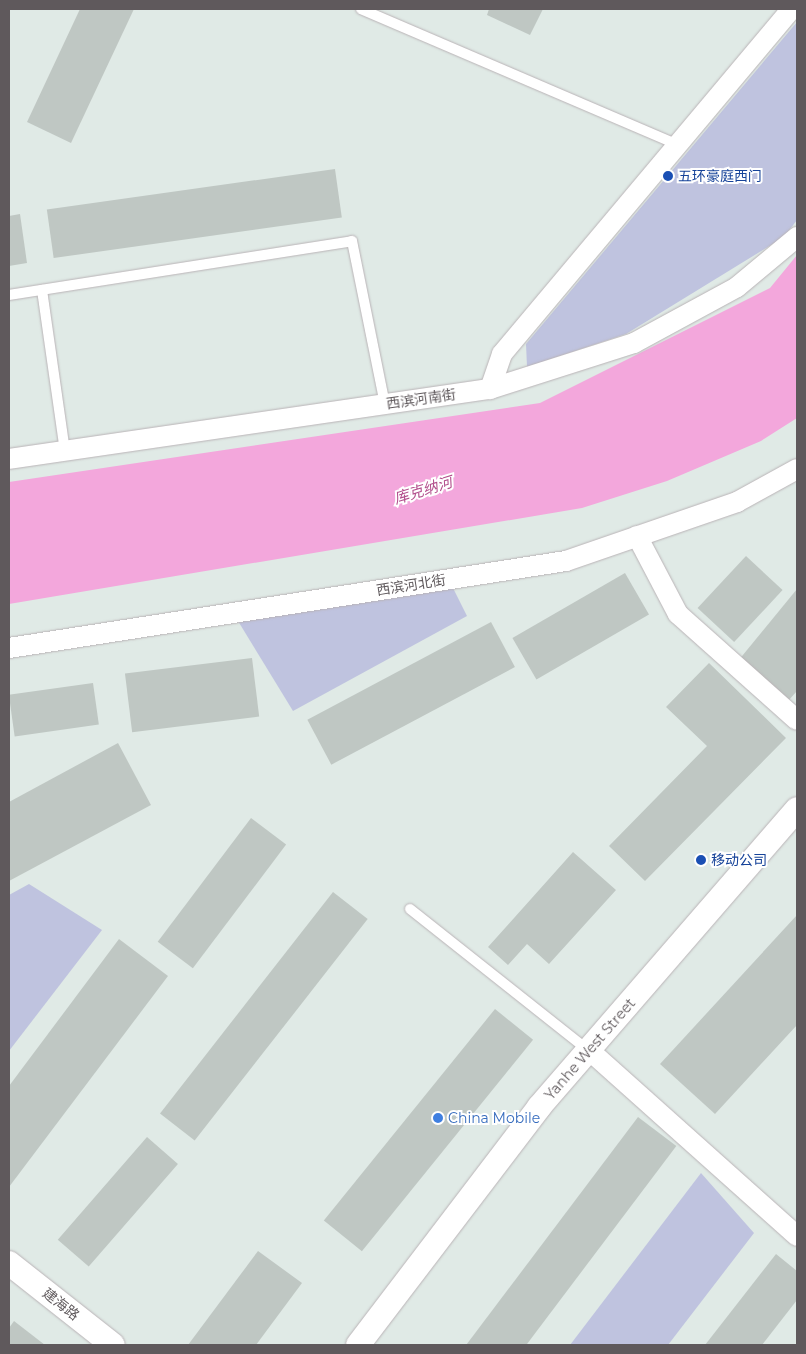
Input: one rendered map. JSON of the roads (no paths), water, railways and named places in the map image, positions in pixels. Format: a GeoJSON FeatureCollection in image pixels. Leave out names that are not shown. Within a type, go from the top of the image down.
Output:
{"type":"FeatureCollection","features":[{"type":"Feature","properties":{"kind":"street"},"geometry":{"type":"LineString","coordinates":[[490,389],[502,354],[792,9]]}},
{"type":"Feature","properties":{"kind":"street","name":"西滨河南街"},"geometry":{"type":"LineString","coordinates":[[9,459],[490,389],[634,343],[738,287],[797,237]]}},
{"type":"Feature","properties":{"kind":"street","name":"西滨河北街"},"geometry":{"type":"LineString","coordinates":[[9,648],[566,561],[737,502],[797,469]]}},
{"type":"Feature","properties":{"kind":"street"},"geometry":{"type":"LineString","coordinates":[[637,536],[678,614],[797,720]]}},
{"type":"Feature","properties":{"kind":"street","name":"Yanhe West Street"},"geometry":{"type":"LineString","coordinates":[[358,1345],[539,1107],[797,809]]}},
{"type":"Feature","properties":{"kind":"street"},"geometry":{"type":"LineString","coordinates":[[589,1050],[797,1236]]}},
{"type":"Feature","properties":{"kind":"street","name":"建海路"},"geometry":{"type":"LineString","coordinates":[[9,1263],[113,1345]]}},
{"type":"Feature","properties":{"kind":"lane"},"geometry":{"type":"LineString","coordinates":[[361,9],[679,145]]}},
{"type":"Feature","properties":{"kind":"lane"},"geometry":{"type":"LineString","coordinates":[[9,295],[352,241],[385,404]]}},
{"type":"Feature","properties":{"kind":"lane"},"geometry":{"type":"LineString","coordinates":[[42,290],[65,452]]}},
{"type":"Feature","properties":{"kind":"lane"},"geometry":{"type":"LineString","coordinates":[[410,909],[589,1050]]}},
{"type":"Feature","properties":{"kind":"water","name":"库克纳河"},"geometry":{"type":"Polygon","coordinates":[[[797,255],[797,418],[761,441],[667,481],[582,508],[9,604],[9,482],[540,403],[770,288],[797,255]]]}},
{"type":"Feature","properties":{"kind":"place","name":"五环豪庭西门"},"geometry":{"type":"Point","coordinates":[668,176]}},
{"type":"Feature","properties":{"kind":"place","name":"移动公司"},"geometry":{"type":"Point","coordinates":[701,860]}},
{"type":"Feature","properties":{"kind":"place","name":"China Mobile"},"geometry":{"type":"Point","coordinates":[438,1118]}}]}
